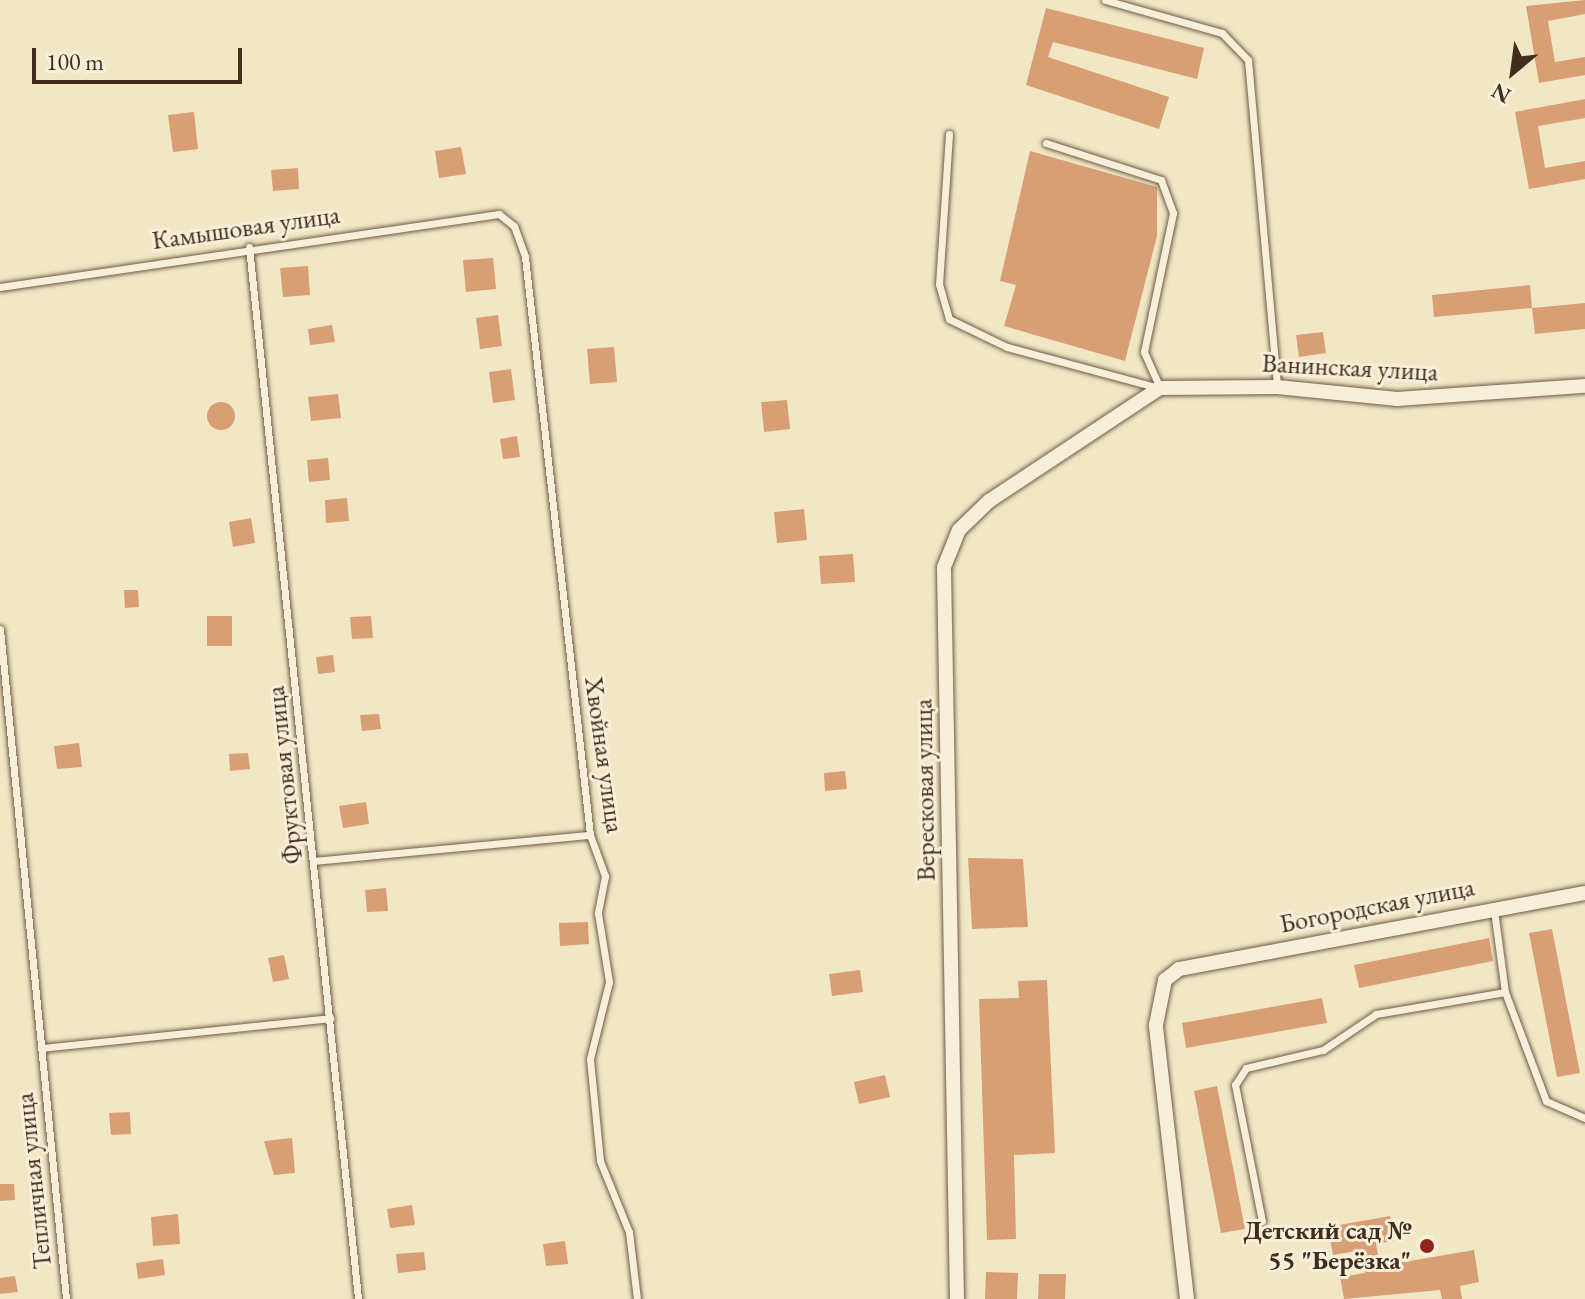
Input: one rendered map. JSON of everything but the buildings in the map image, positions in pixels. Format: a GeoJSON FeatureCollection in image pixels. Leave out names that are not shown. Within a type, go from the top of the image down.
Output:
{"type":"FeatureCollection","features":[{"type":"Feature","properties":{"kind":"street","name":"Ванинская улица"},"geometry":{"type":"LineString","coordinates":[[1160,388],[1277,387],[1397,399],[1585,386]]}},
{"type":"Feature","properties":{"kind":"street","name":"Вересковая улица"},"geometry":{"type":"LineString","coordinates":[[957,1299],[944,567],[959,530],[989,501],[1160,388]]}},
{"type":"Feature","properties":{"kind":"street","name":"Богородская улица"},"geometry":{"type":"LineString","coordinates":[[1187,1299],[1156,1025],[1165,980],[1179,969],[1585,893]]}},
{"type":"Feature","properties":{"kind":"lane"},"geometry":{"type":"LineString","coordinates":[[1105,0],[1222,33],[1248,60],[1277,387]]}},
{"type":"Feature","properties":{"kind":"lane"},"geometry":{"type":"LineString","coordinates":[[949,134],[939,284],[949,319],[1007,347],[1160,388]]}},
{"type":"Feature","properties":{"kind":"lane"},"geometry":{"type":"LineString","coordinates":[[1046,143],[1161,180],[1173,213],[1144,352],[1160,388]]}},
{"type":"Feature","properties":{"kind":"lane","name":"Камышовая улица"},"geometry":{"type":"LineString","coordinates":[[0,287],[249,247],[499,214]]}},
{"type":"Feature","properties":{"kind":"lane","name":"Хвойная улица"},"geometry":{"type":"LineString","coordinates":[[499,214],[514,226],[525,257],[590,835],[605,876],[598,913],[610,958],[590,1073],[603,1182],[629,1232],[637,1299]]}},
{"type":"Feature","properties":{"kind":"lane","name":"Фруктовая улица"},"geometry":{"type":"LineString","coordinates":[[249,247],[358,1299]]}},
{"type":"Feature","properties":{"kind":"lane","name":"Тепличная улица"},"geometry":{"type":"LineString","coordinates":[[0,629],[66,1299]]}},
{"type":"Feature","properties":{"kind":"lane"},"geometry":{"type":"LineString","coordinates":[[314,861],[590,835]]}},
{"type":"Feature","properties":{"kind":"lane"},"geometry":{"type":"LineString","coordinates":[[1494,908],[1505,992],[1546,1101],[1585,1118]]}},
{"type":"Feature","properties":{"kind":"lane"},"geometry":{"type":"LineString","coordinates":[[1262,1221],[1235,1085],[1246,1068],[1323,1050],[1376,1014],[1505,992]]}},
{"type":"Feature","properties":{"kind":"lane"},"geometry":{"type":"LineString","coordinates":[[41,1048],[330,1018]]}},
{"type":"Feature","properties":{"kind":"place","name":"Детский сад № 55 \"Берёзка\""},"geometry":{"type":"Point","coordinates":[1427,1246]}}]}
